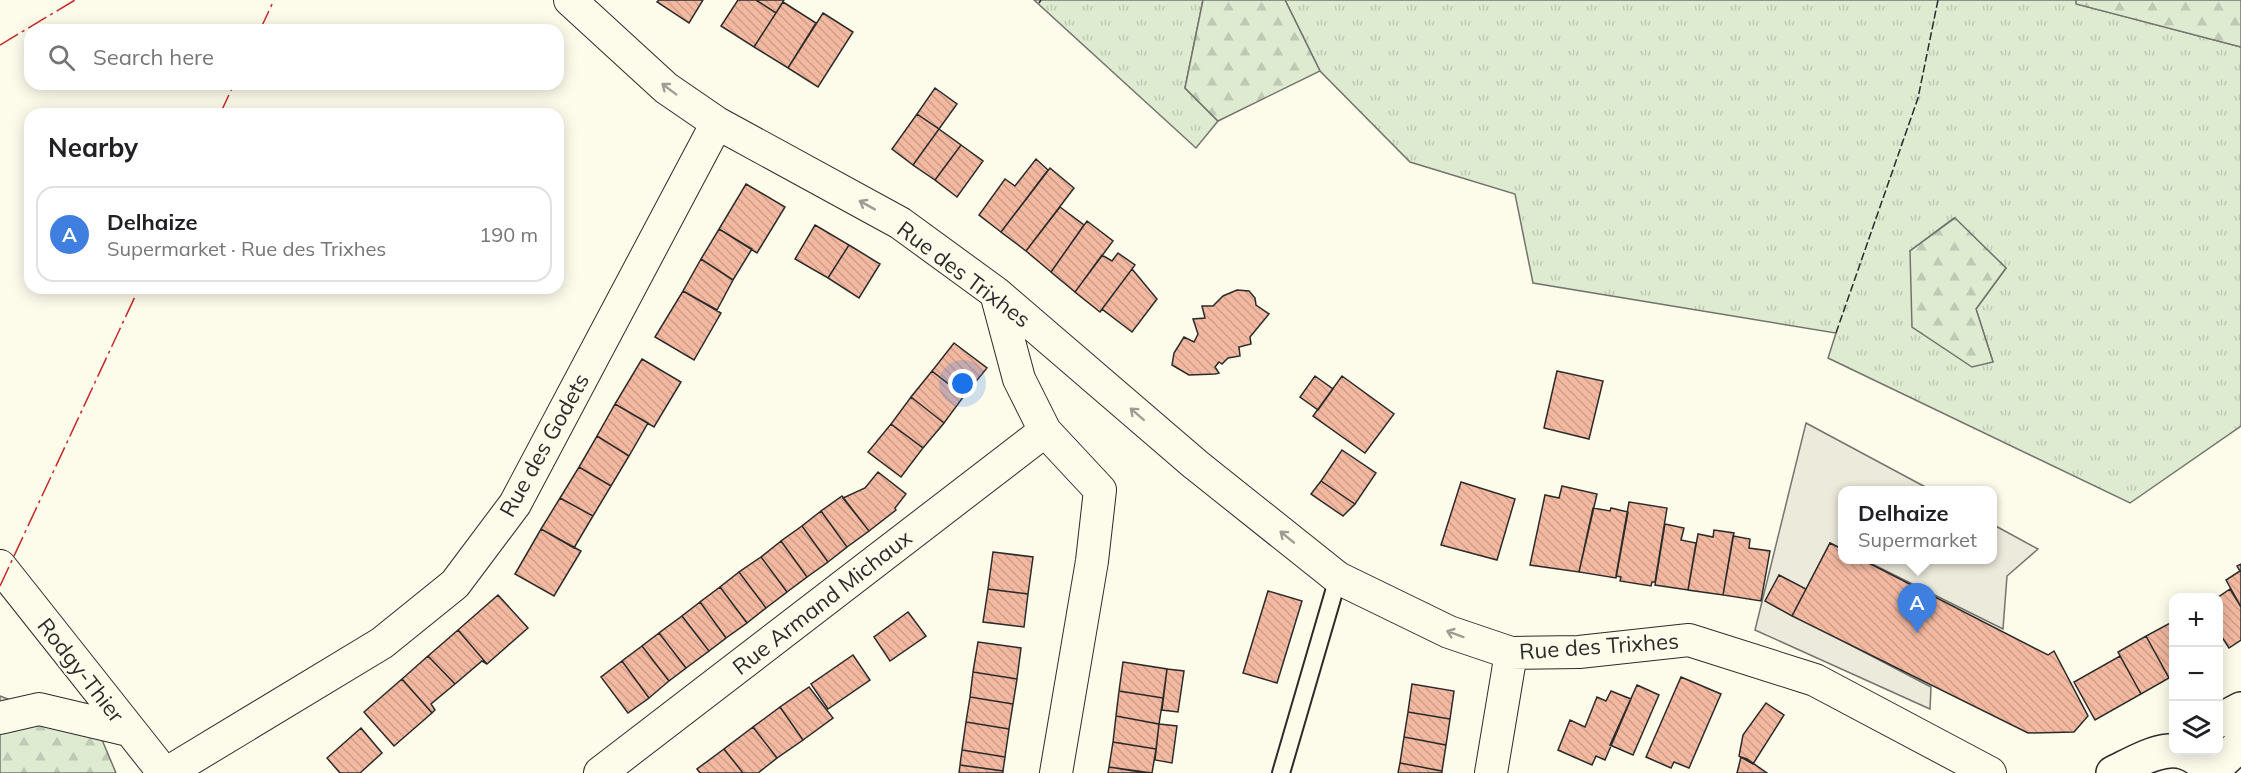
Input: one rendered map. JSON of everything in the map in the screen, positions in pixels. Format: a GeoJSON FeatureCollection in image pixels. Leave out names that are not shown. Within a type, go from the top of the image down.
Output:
{"type":"FeatureCollection","features":[{"type":"Feature","properties":{"kind":"street","name":"Rue des Trixhes"},"geometry":{"type":"LineString","coordinates":[[570,0],[666,88],[717,123],[900,223],[996,293],[1195,464],[1338,578],[1449,632],[1511,653],[1579,652],[1689,640],[1815,680],[1990,773]]}},
{"type":"Feature","properties":{"kind":"street","name":"Rue des Godets"},"geometry":{"type":"LineString","coordinates":[[166,773],[382,643],[455,584],[515,504],[717,123]]}},
{"type":"Feature","properties":{"kind":"street"},"geometry":{"type":"LineString","coordinates":[[996,293],[1019,379],[1045,431],[1100,490],[1092,561],[1056,773]]}},
{"type":"Feature","properties":{"kind":"street","name":"Rue Armand Michaux"},"geometry":{"type":"LineString","coordinates":[[600,773],[1045,431]]}},
{"type":"Feature","properties":{"kind":"street","name":"Rodgy-Thier"},"geometry":{"type":"LineString","coordinates":[[0,566],[128,730],[166,773]]}},
{"type":"Feature","properties":{"kind":"street"},"geometry":{"type":"LineString","coordinates":[[1491,773],[1511,653]]}},
{"type":"Feature","properties":{"kind":"street"},"geometry":{"type":"LineString","coordinates":[[0,718],[39,709],[128,730]]}},
{"type":"Feature","properties":{"kind":"street"},"geometry":{"type":"LineString","coordinates":[[2223,718],[2241,709]]}},
{"type":"Feature","properties":{"kind":"street"},"geometry":{"type":"LineString","coordinates":[[2192,755],[2211,772],[2241,744]]}},
{"type":"Feature","properties":{"kind":"street"},"geometry":{"type":"LineString","coordinates":[[2113,773],[2154,753],[2169,752]]}},
{"type":"Feature","properties":{"kind":"lane"},"geometry":{"type":"LineString","coordinates":[[1281,773],[1338,578]]}},
{"type":"Feature","properties":{"kind":"green space"},"geometry":{"type":"Polygon","coordinates":[[[1034,0],[1203,0],[1185,88],[1218,121],[1196,148],[1034,0]]]}},
{"type":"Feature","properties":{"kind":"green space"},"geometry":{"type":"Polygon","coordinates":[[[1203,0],[1285,0],[1320,71],[1218,121],[1185,88],[1203,0]]]}},
{"type":"Feature","properties":{"kind":"green space"},"geometry":{"type":"Polygon","coordinates":[[[1285,0],[2076,0],[2077,4],[2241,47],[2241,426],[2130,503],[1828,358],[1836,333],[1533,283],[1515,194],[1410,162],[1320,71],[1285,0]],[[1954,218],[1910,251],[1993,362],[1976,309],[2006,268],[1954,218]]]}},
{"type":"Feature","properties":{"kind":"green space"},"geometry":{"type":"Polygon","coordinates":[[[2076,0],[2241,0],[2241,47],[2076,4],[2076,0]]]}},
{"type":"Feature","properties":{"kind":"green space"},"geometry":{"type":"Polygon","coordinates":[[[1955,218],[2006,268],[1976,309],[1993,362],[1972,367],[1912,327],[1910,251],[1955,218]]]}},
{"type":"Feature","properties":{"kind":"green space"},"geometry":{"type":"Polygon","coordinates":[[[0,696],[100,735],[116,773],[0,773],[0,696]]]}},
{"type":"Feature","properties":{"kind":"shaded area"},"geometry":{"type":"Polygon","coordinates":[[[1806,423],[1924,486],[1838,486],[1838,547],[1830,543],[1793,615],[1931,687],[1930,709],[1755,630],[1806,423]]]}},
{"type":"Feature","properties":{"kind":"shaded area"},"geometry":{"type":"Polygon","coordinates":[[[1997,527],[2038,549],[2007,576],[2003,629],[1872,564],[1997,564],[1997,527]]]}},
{"type":"Feature","properties":{"kind":"building"},"geometry":{"type":"Polygon","coordinates":[[[659,0],[703,0],[689,23],[657,2],[659,0]]]}},
{"type":"Feature","properties":{"kind":"building"},"geometry":{"type":"Polygon","coordinates":[[[738,0],[756,0],[776,13],[754,47],[721,26],[738,0]]]}},
{"type":"Feature","properties":{"kind":"building"},"geometry":{"type":"Polygon","coordinates":[[[756,0],[784,0],[776,13],[756,0]]]}},
{"type":"Feature","properties":{"kind":"building"},"geometry":{"type":"Polygon","coordinates":[[[783,2],[816,23],[788,68],[754,47],[783,2]]]}},
{"type":"Feature","properties":{"kind":"building"},"geometry":{"type":"Polygon","coordinates":[[[823,13],[853,32],[818,87],[788,68],[823,13]]]}},
{"type":"Feature","properties":{"kind":"building"},"geometry":{"type":"Polygon","coordinates":[[[935,88],[957,104],[939,129],[917,114],[935,88]]]}},
{"type":"Feature","properties":{"kind":"building"},"geometry":{"type":"Polygon","coordinates":[[[917,114],[939,129],[913,165],[892,149],[917,114]]]}},
{"type":"Feature","properties":{"kind":"building"},"geometry":{"type":"Polygon","coordinates":[[[939,129],[961,145],[935,180],[913,165],[939,129]]]}},
{"type":"Feature","properties":{"kind":"building"},"geometry":{"type":"Polygon","coordinates":[[[961,145],[983,161],[957,197],[935,180],[961,145]]]}},
{"type":"Feature","properties":{"kind":"building"},"geometry":{"type":"Polygon","coordinates":[[[1036,159],[1048,170],[1001,232],[979,215],[1005,179],[1015,186],[1036,159]]]}},
{"type":"Feature","properties":{"kind":"building"},"geometry":{"type":"Polygon","coordinates":[[[1050,168],[1074,188],[1026,251],[1001,232],[1050,168]]]}},
{"type":"Feature","properties":{"kind":"building"},"geometry":{"type":"Polygon","coordinates":[[[746,184],[785,207],[757,253],[719,229],[746,184]]]}},
{"type":"Feature","properties":{"kind":"building"},"geometry":{"type":"Polygon","coordinates":[[[1060,207],[1084,225],[1051,272],[1026,251],[1060,207]]]}},
{"type":"Feature","properties":{"kind":"building"},"geometry":{"type":"Polygon","coordinates":[[[1087,221],[1113,241],[1075,292],[1051,272],[1087,221]]]}},
{"type":"Feature","properties":{"kind":"building"},"geometry":{"type":"Polygon","coordinates":[[[815,225],[849,245],[828,278],[795,259],[815,225]]]}},
{"type":"Feature","properties":{"kind":"building"},"geometry":{"type":"Polygon","coordinates":[[[719,229],[752,249],[733,280],[701,259],[719,229]]]}},
{"type":"Feature","properties":{"kind":"building"},"geometry":{"type":"Polygon","coordinates":[[[849,245],[880,264],[859,298],[828,278],[849,245]]]}},
{"type":"Feature","properties":{"kind":"building"},"geometry":{"type":"Polygon","coordinates":[[[1118,253],[1135,265],[1100,312],[1075,292],[1102,255],[1112,261],[1118,253]]]}},
{"type":"Feature","properties":{"kind":"building"},"geometry":{"type":"Polygon","coordinates":[[[701,259],[733,280],[717,310],[683,291],[701,259]]]}},
{"type":"Feature","properties":{"kind":"building"},"geometry":{"type":"Polygon","coordinates":[[[1132,269],[1157,299],[1132,332],[1102,309],[1132,269]]]}},
{"type":"Feature","properties":{"kind":"building"},"geometry":{"type":"Polygon","coordinates":[[[1237,290],[1249,291],[1255,298],[1256,305],[1269,314],[1250,337],[1251,344],[1239,347],[1240,356],[1228,358],[1222,364],[1219,362],[1215,367],[1219,373],[1189,375],[1172,365],[1174,353],[1184,337],[1194,342],[1198,334],[1193,319],[1205,318],[1202,306],[1213,306],[1223,296],[1237,290]]]}},
{"type":"Feature","properties":{"kind":"building"},"geometry":{"type":"Polygon","coordinates":[[[683,291],[721,313],[694,360],[655,337],[683,291]]]}},
{"type":"Feature","properties":{"kind":"building"},"geometry":{"type":"Polygon","coordinates":[[[954,343],[987,368],[964,396],[932,371],[954,343]]]}},
{"type":"Feature","properties":{"kind":"building"},"geometry":{"type":"Polygon","coordinates":[[[642,359],[681,382],[654,427],[615,404],[642,359]]]}},
{"type":"Feature","properties":{"kind":"building"},"geometry":{"type":"Polygon","coordinates":[[[932,371],[964,396],[944,423],[911,397],[932,371]]]}},
{"type":"Feature","properties":{"kind":"building"},"geometry":{"type":"Polygon","coordinates":[[[1557,371],[1603,381],[1589,439],[1544,428],[1557,371]]]}},
{"type":"Feature","properties":{"kind":"building"},"geometry":{"type":"Polygon","coordinates":[[[1315,376],[1333,389],[1318,410],[1300,397],[1315,376]]]}},
{"type":"Feature","properties":{"kind":"building"},"geometry":{"type":"Polygon","coordinates":[[[1342,376],[1394,414],[1365,453],[1313,416],[1342,376]]]}},
{"type":"Feature","properties":{"kind":"building"},"geometry":{"type":"Polygon","coordinates":[[[911,397],[944,423],[923,448],[891,424],[911,397]]]}},
{"type":"Feature","properties":{"kind":"building"},"geometry":{"type":"Polygon","coordinates":[[[615,404],[648,423],[629,456],[597,436],[615,404]]]}},
{"type":"Feature","properties":{"kind":"building"},"geometry":{"type":"Polygon","coordinates":[[[891,424],[923,448],[901,477],[868,452],[891,424]]]}},
{"type":"Feature","properties":{"kind":"building"},"geometry":{"type":"Polygon","coordinates":[[[597,436],[629,456],[611,486],[579,467],[597,436]]]}},
{"type":"Feature","properties":{"kind":"building"},"geometry":{"type":"Polygon","coordinates":[[[1342,450],[1376,473],[1355,504],[1321,481],[1342,450]]]}},
{"type":"Feature","properties":{"kind":"building"},"geometry":{"type":"Polygon","coordinates":[[[579,467],[611,486],[593,516],[560,498],[579,467]]]}},
{"type":"Feature","properties":{"kind":"building"},"geometry":{"type":"Polygon","coordinates":[[[878,472],[906,494],[895,508],[896,510],[869,531],[843,498],[865,488],[878,472]]]}},
{"type":"Feature","properties":{"kind":"building"},"geometry":{"type":"Polygon","coordinates":[[[1321,481],[1355,504],[1343,516],[1311,494],[1321,481]]]}},
{"type":"Feature","properties":{"kind":"building"},"geometry":{"type":"Polygon","coordinates":[[[1461,482],[1515,499],[1497,560],[1441,545],[1461,482]]]}},
{"type":"Feature","properties":{"kind":"building"},"geometry":{"type":"Polygon","coordinates":[[[1562,486],[1597,494],[1579,572],[1530,565],[1545,495],[1559,498],[1562,486]]]}},
{"type":"Feature","properties":{"kind":"building"},"geometry":{"type":"Polygon","coordinates":[[[842,496],[869,531],[847,547],[821,511],[842,496]]]}},
{"type":"Feature","properties":{"kind":"building"},"geometry":{"type":"Polygon","coordinates":[[[560,498],[593,516],[574,548],[541,529],[560,498]]]}},
{"type":"Feature","properties":{"kind":"building"},"geometry":{"type":"Polygon","coordinates":[[[1629,502],[1667,508],[1655,582],[1652,582],[1651,586],[1620,581],[1621,577],[1616,576],[1629,502]]]}},
{"type":"Feature","properties":{"kind":"building"},"geometry":{"type":"Polygon","coordinates":[[[1593,508],[1610,511],[1611,508],[1628,512],[1616,578],[1579,572],[1593,508]]]}},
{"type":"Feature","properties":{"kind":"building"},"geometry":{"type":"Polygon","coordinates":[[[821,511],[847,547],[828,562],[802,526],[821,511]]]}},
{"type":"Feature","properties":{"kind":"building"},"geometry":{"type":"Polygon","coordinates":[[[1665,524],[1684,528],[1681,540],[1696,543],[1688,590],[1655,585],[1665,524]]]}},
{"type":"Feature","properties":{"kind":"building"},"geometry":{"type":"Polygon","coordinates":[[[802,526],[828,562],[807,577],[781,541],[802,526]]]}},
{"type":"Feature","properties":{"kind":"building"},"geometry":{"type":"Polygon","coordinates":[[[541,529],[581,551],[554,596],[515,574],[541,529]]]}},
{"type":"Feature","properties":{"kind":"building"},"geometry":{"type":"Polygon","coordinates":[[[1714,530],[1734,533],[1723,595],[1688,590],[1698,534],[1713,537],[1714,530]]]}},
{"type":"Feature","properties":{"kind":"building"},"geometry":{"type":"Polygon","coordinates":[[[1733,536],[1750,539],[1749,548],[1770,551],[1761,601],[1723,595],[1733,536]]]}},
{"type":"Feature","properties":{"kind":"building"},"geometry":{"type":"Polygon","coordinates":[[[781,541],[807,577],[787,592],[761,557],[781,541]]]}},
{"type":"Feature","properties":{"kind":"building"},"geometry":{"type":"Polygon","coordinates":[[[1830,543],[1838,547],[1838,564],[1871,564],[2048,655],[2054,651],[2088,716],[2074,732],[2028,733],[1792,616],[1830,543]]]}},
{"type":"Feature","properties":{"kind":"building"},"geometry":{"type":"Polygon","coordinates":[[[993,552],[1033,557],[1028,594],[988,589],[993,552]]]}},
{"type":"Feature","properties":{"kind":"building"},"geometry":{"type":"Polygon","coordinates":[[[761,557],[787,592],[766,608],[739,572],[761,557]]]}},
{"type":"Feature","properties":{"kind":"building"},"geometry":{"type":"Polygon","coordinates":[[[2241,564],[2241,607],[2226,580],[2240,571],[2237,566],[2241,564]]]}},
{"type":"Feature","properties":{"kind":"building"},"geometry":{"type":"Polygon","coordinates":[[[739,572],[766,608],[747,623],[720,587],[739,572]]]}},
{"type":"Feature","properties":{"kind":"building"},"geometry":{"type":"Polygon","coordinates":[[[1779,575],[1806,589],[1792,616],[1765,601],[1779,575]]]}},
{"type":"Feature","properties":{"kind":"building"},"geometry":{"type":"Polygon","coordinates":[[[720,587],[747,623],[726,638],[700,602],[720,587]]]}},
{"type":"Feature","properties":{"kind":"building"},"geometry":{"type":"Polygon","coordinates":[[[988,589],[1028,594],[1024,627],[983,622],[988,589]]]}},
{"type":"Feature","properties":{"kind":"building"},"geometry":{"type":"Polygon","coordinates":[[[2230,589],[2241,607],[2241,640],[2229,648],[2223,639],[2223,594],[2230,589]]]}},
{"type":"Feature","properties":{"kind":"building"},"geometry":{"type":"Polygon","coordinates":[[[1268,591],[1302,601],[1277,683],[1243,673],[1268,591]]]}},
{"type":"Feature","properties":{"kind":"building"},"geometry":{"type":"Polygon","coordinates":[[[498,595],[528,628],[487,664],[458,630],[498,595]]]}},
{"type":"Feature","properties":{"kind":"building"},"geometry":{"type":"Polygon","coordinates":[[[700,602],[726,638],[709,651],[682,616],[700,602]]]}},
{"type":"Feature","properties":{"kind":"building"},"geometry":{"type":"Polygon","coordinates":[[[908,612],[926,636],[890,661],[874,637],[908,612]]]}},
{"type":"Feature","properties":{"kind":"building"},"geometry":{"type":"Polygon","coordinates":[[[682,616],[709,651],[686,668],[659,633],[682,616]]]}},
{"type":"Feature","properties":{"kind":"building"},"geometry":{"type":"Polygon","coordinates":[[[2169,624],[2169,678],[2146,636],[2169,624]]]}},
{"type":"Feature","properties":{"kind":"building"},"geometry":{"type":"Polygon","coordinates":[[[458,630],[487,664],[482,661],[455,684],[428,656],[458,630]]]}},
{"type":"Feature","properties":{"kind":"building"},"geometry":{"type":"Polygon","coordinates":[[[659,633],[686,668],[669,681],[642,646],[659,633]]]}},
{"type":"Feature","properties":{"kind":"building"},"geometry":{"type":"Polygon","coordinates":[[[2146,636],[2169,678],[2141,694],[2118,652],[2146,636]]]}},
{"type":"Feature","properties":{"kind":"building"},"geometry":{"type":"Polygon","coordinates":[[[978,642],[1021,648],[1017,679],[973,672],[978,642]]]}},
{"type":"Feature","properties":{"kind":"building"},"geometry":{"type":"Polygon","coordinates":[[[642,646],[669,681],[649,698],[622,661],[642,646]]]}},
{"type":"Feature","properties":{"kind":"building"},"geometry":{"type":"Polygon","coordinates":[[[853,655],[870,680],[828,709],[811,684],[853,655]]]}},
{"type":"Feature","properties":{"kind":"building"},"geometry":{"type":"Polygon","coordinates":[[[428,656],[455,684],[431,704],[435,710],[432,713],[402,679],[428,656]]]}},
{"type":"Feature","properties":{"kind":"building"},"geometry":{"type":"Polygon","coordinates":[[[2120,656],[2141,694],[2095,720],[2074,682],[2120,656]]]}},
{"type":"Feature","properties":{"kind":"building"},"geometry":{"type":"Polygon","coordinates":[[[622,661],[649,698],[628,713],[601,677],[622,661]]]}},
{"type":"Feature","properties":{"kind":"building"},"geometry":{"type":"Polygon","coordinates":[[[1123,662],[1167,669],[1163,698],[1119,691],[1123,662]]]}},
{"type":"Feature","properties":{"kind":"building"},"geometry":{"type":"Polygon","coordinates":[[[1167,669],[1184,671],[1178,712],[1162,710],[1167,669]]]}},
{"type":"Feature","properties":{"kind":"building"},"geometry":{"type":"Polygon","coordinates":[[[973,672],[1017,679],[1013,704],[970,697],[973,672]]]}},
{"type":"Feature","properties":{"kind":"building"},"geometry":{"type":"Polygon","coordinates":[[[1681,677],[1721,694],[1689,768],[1674,762],[1671,768],[1646,757],[1681,677]]]}},
{"type":"Feature","properties":{"kind":"building"},"geometry":{"type":"Polygon","coordinates":[[[402,679],[432,713],[394,746],[364,712],[402,679]]]}},
{"type":"Feature","properties":{"kind":"building"},"geometry":{"type":"Polygon","coordinates":[[[1412,684],[1454,691],[1450,719],[1408,712],[1412,684]]]}},
{"type":"Feature","properties":{"kind":"building"},"geometry":{"type":"Polygon","coordinates":[[[1637,685],[1659,695],[1633,755],[1610,745],[1637,685]]]}},
{"type":"Feature","properties":{"kind":"building"},"geometry":{"type":"Polygon","coordinates":[[[809,687],[833,718],[803,740],[780,707],[809,687]]]}},
{"type":"Feature","properties":{"kind":"building"},"geometry":{"type":"Polygon","coordinates":[[[1119,691],[1163,698],[1159,724],[1116,716],[1119,691]]]}},
{"type":"Feature","properties":{"kind":"building"},"geometry":{"type":"Polygon","coordinates":[[[1611,691],[1631,699],[1605,760],[1596,756],[1592,765],[1558,750],[1570,720],[1585,727],[1597,697],[1606,701],[1611,691]]]}},
{"type":"Feature","properties":{"kind":"building"},"geometry":{"type":"Polygon","coordinates":[[[970,697],[1013,704],[1009,729],[966,722],[970,697]]]}},
{"type":"Feature","properties":{"kind":"building"},"geometry":{"type":"Polygon","coordinates":[[[1766,703],[1784,715],[1753,764],[1739,756],[1743,735],[1766,703]]]}},
{"type":"Feature","properties":{"kind":"building"},"geometry":{"type":"Polygon","coordinates":[[[780,707],[803,740],[777,758],[753,727],[780,707]]]}},
{"type":"Feature","properties":{"kind":"building"},"geometry":{"type":"Polygon","coordinates":[[[1408,712],[1450,719],[1446,745],[1404,737],[1408,712]]]}},
{"type":"Feature","properties":{"kind":"building"},"geometry":{"type":"Polygon","coordinates":[[[1116,716],[1159,724],[1156,749],[1113,742],[1116,716]]]}},
{"type":"Feature","properties":{"kind":"building"},"geometry":{"type":"Polygon","coordinates":[[[966,722],[1009,729],[1005,757],[962,750],[966,722]]]}},
{"type":"Feature","properties":{"kind":"building"},"geometry":{"type":"Polygon","coordinates":[[[1159,724],[1177,726],[1172,763],[1155,760],[1159,724]]]}},
{"type":"Feature","properties":{"kind":"building"},"geometry":{"type":"Polygon","coordinates":[[[753,727],[777,758],[758,773],[743,773],[724,749],[753,727]]]}},
{"type":"Feature","properties":{"kind":"building"},"geometry":{"type":"Polygon","coordinates":[[[361,728],[382,753],[360,773],[340,773],[327,758],[361,728]]]}},
{"type":"Feature","properties":{"kind":"building"},"geometry":{"type":"Polygon","coordinates":[[[1404,737],[1446,745],[1442,771],[1400,763],[1404,737]]]}},
{"type":"Feature","properties":{"kind":"building"},"geometry":{"type":"Polygon","coordinates":[[[1113,742],[1156,749],[1152,773],[1109,767],[1113,742]]]}},
{"type":"Feature","properties":{"kind":"building"},"geometry":{"type":"Polygon","coordinates":[[[724,749],[743,773],[700,773],[697,769],[724,749]]]}},
{"type":"Feature","properties":{"kind":"building"},"geometry":{"type":"Polygon","coordinates":[[[962,750],[1005,757],[1003,771],[960,765],[962,750]]]}},
{"type":"Feature","properties":{"kind":"building"},"geometry":{"type":"Polygon","coordinates":[[[1741,757],[1747,759],[1767,773],[1737,773],[1741,757]]]}},
{"type":"Feature","properties":{"kind":"building"},"geometry":{"type":"Polygon","coordinates":[[[1400,763],[1442,771],[1442,773],[1398,773],[1400,763]]]}},
{"type":"Feature","properties":{"kind":"building"},"geometry":{"type":"Polygon","coordinates":[[[960,765],[1003,771],[1003,773],[959,773],[960,765]]]}},
{"type":"Feature","properties":{"kind":"building"},"geometry":{"type":"Polygon","coordinates":[[[1109,767],[1146,773],[1108,773],[1109,767]]]}},
{"type":"Feature","properties":{"kind":"fence"},"geometry":{"type":"LineString","coordinates":[[1836,333],[1918,98],[1938,0]]}},
{"type":"Feature","properties":{"kind":"power"},"geometry":{"type":"LineString","coordinates":[[35,24],[75,0]]}},
{"type":"Feature","properties":{"kind":"power"},"geometry":{"type":"LineString","coordinates":[[263,24],[274,0]]}},
{"type":"Feature","properties":{"kind":"power"},"geometry":{"type":"LineString","coordinates":[[0,45],[24,31]]}},
{"type":"Feature","properties":{"kind":"power"},"geometry":{"type":"LineString","coordinates":[[223,108],[231,90]]}},
{"type":"Feature","properties":{"kind":"power"},"geometry":{"type":"LineString","coordinates":[[0,586],[136,294]]}},
{"type":"Feature","properties":{"kind":"place","name":"Delhaize"},"geometry":{"type":"Point","coordinates":[1917,633]}}]}
